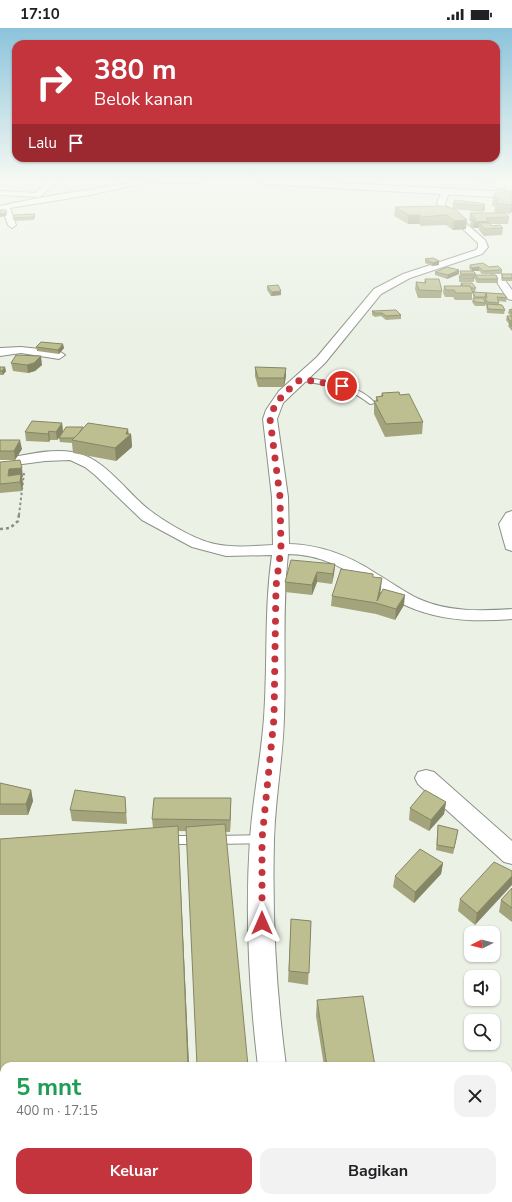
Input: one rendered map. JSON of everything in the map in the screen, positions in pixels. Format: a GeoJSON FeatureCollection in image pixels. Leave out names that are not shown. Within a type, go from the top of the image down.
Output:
{"type":"FeatureCollection","features":[{"type":"Feature","properties":{"kind":"street"},"geometry":{"type":"LineString","coordinates":[[272,1062],[267,1026],[263,946],[262,839],[274,718],[276,586],[281,548],[280,497],[270,419],[272,409],[279,399],[319,362],[376,292],[383,287],[422,270],[479,252],[483,247],[482,242],[475,236]]}},
{"type":"Feature","properties":{"kind":"street"},"geometry":{"type":"LineString","coordinates":[[497,275],[512,297]]}},
{"type":"Feature","properties":{"kind":"street"},"geometry":{"type":"LineString","coordinates":[[0,352],[21,350],[59,355]]}},
{"type":"Feature","properties":{"kind":"street"},"geometry":{"type":"LineString","coordinates":[[0,463],[60,456],[82,459],[112,483],[143,513],[199,545],[233,551],[281,548],[321,553],[344,562],[411,602],[434,610],[457,614],[490,616],[512,614]]}},
{"type":"Feature","properties":{"kind":"street"},"geometry":{"type":"LineString","coordinates":[[512,516],[507,524],[512,546]]}},
{"type":"Feature","properties":{"kind":"street"},"geometry":{"type":"LineString","coordinates":[[426,778],[512,855]]}},
{"type":"Feature","properties":{"kind":"lane"},"geometry":{"type":"LineString","coordinates":[[301,379],[351,389],[361,393],[372,403]]}},
{"type":"Feature","properties":{"kind":"lane"},"geometry":{"type":"LineString","coordinates":[[154,840],[262,839]]}},
{"type":"Feature","properties":{"kind":"path"},"geometry":{"type":"LineString","coordinates":[[0,529],[10,528],[18,521],[26,460]]}},
{"type":"Feature","properties":{"kind":"building"},"geometry":{"type":"Polygon","coordinates":[[[433,258],[439,261],[433,263],[425,259],[433,258]]]}},
{"type":"Feature","properties":{"kind":"building"},"geometry":{"type":"Polygon","coordinates":[[[483,263],[489,267],[498,266],[502,270],[483,271],[479,267],[472,268],[470,265],[483,263]]]}},
{"type":"Feature","properties":{"kind":"building"},"geometry":{"type":"Polygon","coordinates":[[[447,267],[459,270],[448,275],[435,272],[447,267]]]}},
{"type":"Feature","properties":{"kind":"building"},"geometry":{"type":"Polygon","coordinates":[[[460,271],[473,271],[476,274],[461,274],[460,271]]]}},
{"type":"Feature","properties":{"kind":"building"},"geometry":{"type":"Polygon","coordinates":[[[502,274],[512,274],[512,278],[503,278],[502,274]]]}},
{"type":"Feature","properties":{"kind":"building"},"geometry":{"type":"Polygon","coordinates":[[[475,275],[496,275],[498,279],[478,279],[475,275]]]}},
{"type":"Feature","properties":{"kind":"building"},"geometry":{"type":"Polygon","coordinates":[[[459,276],[473,276],[474,278],[460,278],[459,276]]]}},
{"type":"Feature","properties":{"kind":"building"},"geometry":{"type":"Polygon","coordinates":[[[425,279],[439,279],[442,291],[419,290],[416,282],[426,283],[425,279]]]}},
{"type":"Feature","properties":{"kind":"building"},"geometry":{"type":"Polygon","coordinates":[[[461,283],[472,283],[476,288],[463,286],[461,283]]]}},
{"type":"Feature","properties":{"kind":"building"},"geometry":{"type":"Polygon","coordinates":[[[278,285],[281,291],[272,292],[267,286],[278,285]]]}},
{"type":"Feature","properties":{"kind":"building"},"geometry":{"type":"Polygon","coordinates":[[[444,286],[470,286],[473,293],[456,293],[454,290],[446,290],[444,286]]]}},
{"type":"Feature","properties":{"kind":"building"},"geometry":{"type":"Polygon","coordinates":[[[473,292],[504,294],[507,298],[497,297],[499,303],[487,302],[485,297],[475,297],[473,292]]]}},
{"type":"Feature","properties":{"kind":"building"},"geometry":{"type":"Polygon","coordinates":[[[473,298],[483,298],[486,303],[475,302],[473,298]]]}},
{"type":"Feature","properties":{"kind":"building"},"geometry":{"type":"Polygon","coordinates":[[[487,304],[502,305],[505,310],[488,309],[487,304]]]}},
{"type":"Feature","properties":{"kind":"building"},"geometry":{"type":"Polygon","coordinates":[[[396,310],[401,315],[386,316],[382,313],[375,313],[372,311],[396,310]]]}},
{"type":"Feature","properties":{"kind":"building"},"geometry":{"type":"Polygon","coordinates":[[[507,316],[512,316],[512,321],[510,321],[507,316]]]}},
{"type":"Feature","properties":{"kind":"building"},"geometry":{"type":"Polygon","coordinates":[[[41,342],[63,344],[58,350],[36,347],[41,342]]]}},
{"type":"Feature","properties":{"kind":"building"},"geometry":{"type":"Polygon","coordinates":[[[16,355],[41,356],[34,363],[27,365],[11,363],[16,355]]]}},
{"type":"Feature","properties":{"kind":"building"},"geometry":{"type":"Polygon","coordinates":[[[0,367],[5,367],[2,371],[0,371],[0,367]]]}},
{"type":"Feature","properties":{"kind":"building"},"geometry":{"type":"Polygon","coordinates":[[[255,367],[286,368],[284,378],[258,378],[255,367]]]}},
{"type":"Feature","properties":{"kind":"building"},"geometry":{"type":"Polygon","coordinates":[[[399,392],[400,395],[409,394],[423,422],[386,424],[374,401],[378,401],[376,397],[383,396],[382,393],[399,392]]]}},
{"type":"Feature","properties":{"kind":"building"},"geometry":{"type":"Polygon","coordinates":[[[32,421],[62,423],[56,432],[49,431],[48,434],[25,432],[32,421]]]}},
{"type":"Feature","properties":{"kind":"building"},"geometry":{"type":"Polygon","coordinates":[[[88,423],[128,429],[126,434],[131,434],[115,448],[72,440],[88,423]]]}},
{"type":"Feature","properties":{"kind":"building"},"geometry":{"type":"Polygon","coordinates":[[[66,427],[83,427],[74,438],[59,438],[66,427]]]}},
{"type":"Feature","properties":{"kind":"building"},"geometry":{"type":"Polygon","coordinates":[[[0,440],[20,440],[14,451],[0,451],[0,440]]]}},
{"type":"Feature","properties":{"kind":"building"},"geometry":{"type":"Polygon","coordinates":[[[20,460],[22,468],[9,469],[8,476],[21,474],[20,482],[0,484],[0,462],[20,460]]]}},
{"type":"Feature","properties":{"kind":"building"},"geometry":{"type":"Polygon","coordinates":[[[291,560],[335,564],[333,574],[317,572],[312,585],[285,582],[291,560]]]}},
{"type":"Feature","properties":{"kind":"building"},"geometry":{"type":"Polygon","coordinates":[[[341,569],[373,574],[373,577],[382,578],[377,601],[383,589],[405,595],[396,609],[376,603],[332,596],[341,569]]]}},
{"type":"Feature","properties":{"kind":"building"},"geometry":{"type":"Polygon","coordinates":[[[0,783],[31,790],[26,804],[0,804],[0,783]]]}},
{"type":"Feature","properties":{"kind":"building"},"geometry":{"type":"Polygon","coordinates":[[[75,790],[125,797],[126,813],[70,810],[75,790]]]}},
{"type":"Feature","properties":{"kind":"building"},"geometry":{"type":"Polygon","coordinates":[[[425,790],[446,802],[431,820],[410,808],[425,790]]]}},
{"type":"Feature","properties":{"kind":"building"},"geometry":{"type":"Polygon","coordinates":[[[154,798],[231,798],[230,820],[152,819],[154,798]]]}},
{"type":"Feature","properties":{"kind":"building"},"geometry":{"type":"Polygon","coordinates":[[[225,824],[248,1062],[197,1062],[186,827],[225,824]]]}},
{"type":"Feature","properties":{"kind":"building"},"geometry":{"type":"Polygon","coordinates":[[[438,825],[458,830],[454,848],[437,845],[438,825]]]}},
{"type":"Feature","properties":{"kind":"building"},"geometry":{"type":"Polygon","coordinates":[[[178,826],[188,1062],[0,1062],[0,839],[178,826]]]}},
{"type":"Feature","properties":{"kind":"building"},"geometry":{"type":"Polygon","coordinates":[[[420,849],[443,863],[415,892],[395,876],[420,849]]]}},
{"type":"Feature","properties":{"kind":"building"},"geometry":{"type":"Polygon","coordinates":[[[494,862],[512,871],[512,876],[477,913],[460,899],[494,862]]]}},
{"type":"Feature","properties":{"kind":"building"},"geometry":{"type":"Polygon","coordinates":[[[512,888],[512,908],[501,900],[512,888]]]}},
{"type":"Feature","properties":{"kind":"building"},"geometry":{"type":"Polygon","coordinates":[[[291,919],[311,921],[309,973],[289,971],[291,919]]]}},
{"type":"Feature","properties":{"kind":"building"},"geometry":{"type":"Polygon","coordinates":[[[363,996],[374,1062],[326,1062],[317,1000],[363,996]]]}},
{"type":"Feature","properties":{"kind":"route"},"geometry":{"type":"LineString","coordinates":[[262,923],[262,839],[274,718],[276,586],[281,548],[280,497],[270,419],[272,409],[279,399],[301,379],[342,386]]}}]}
